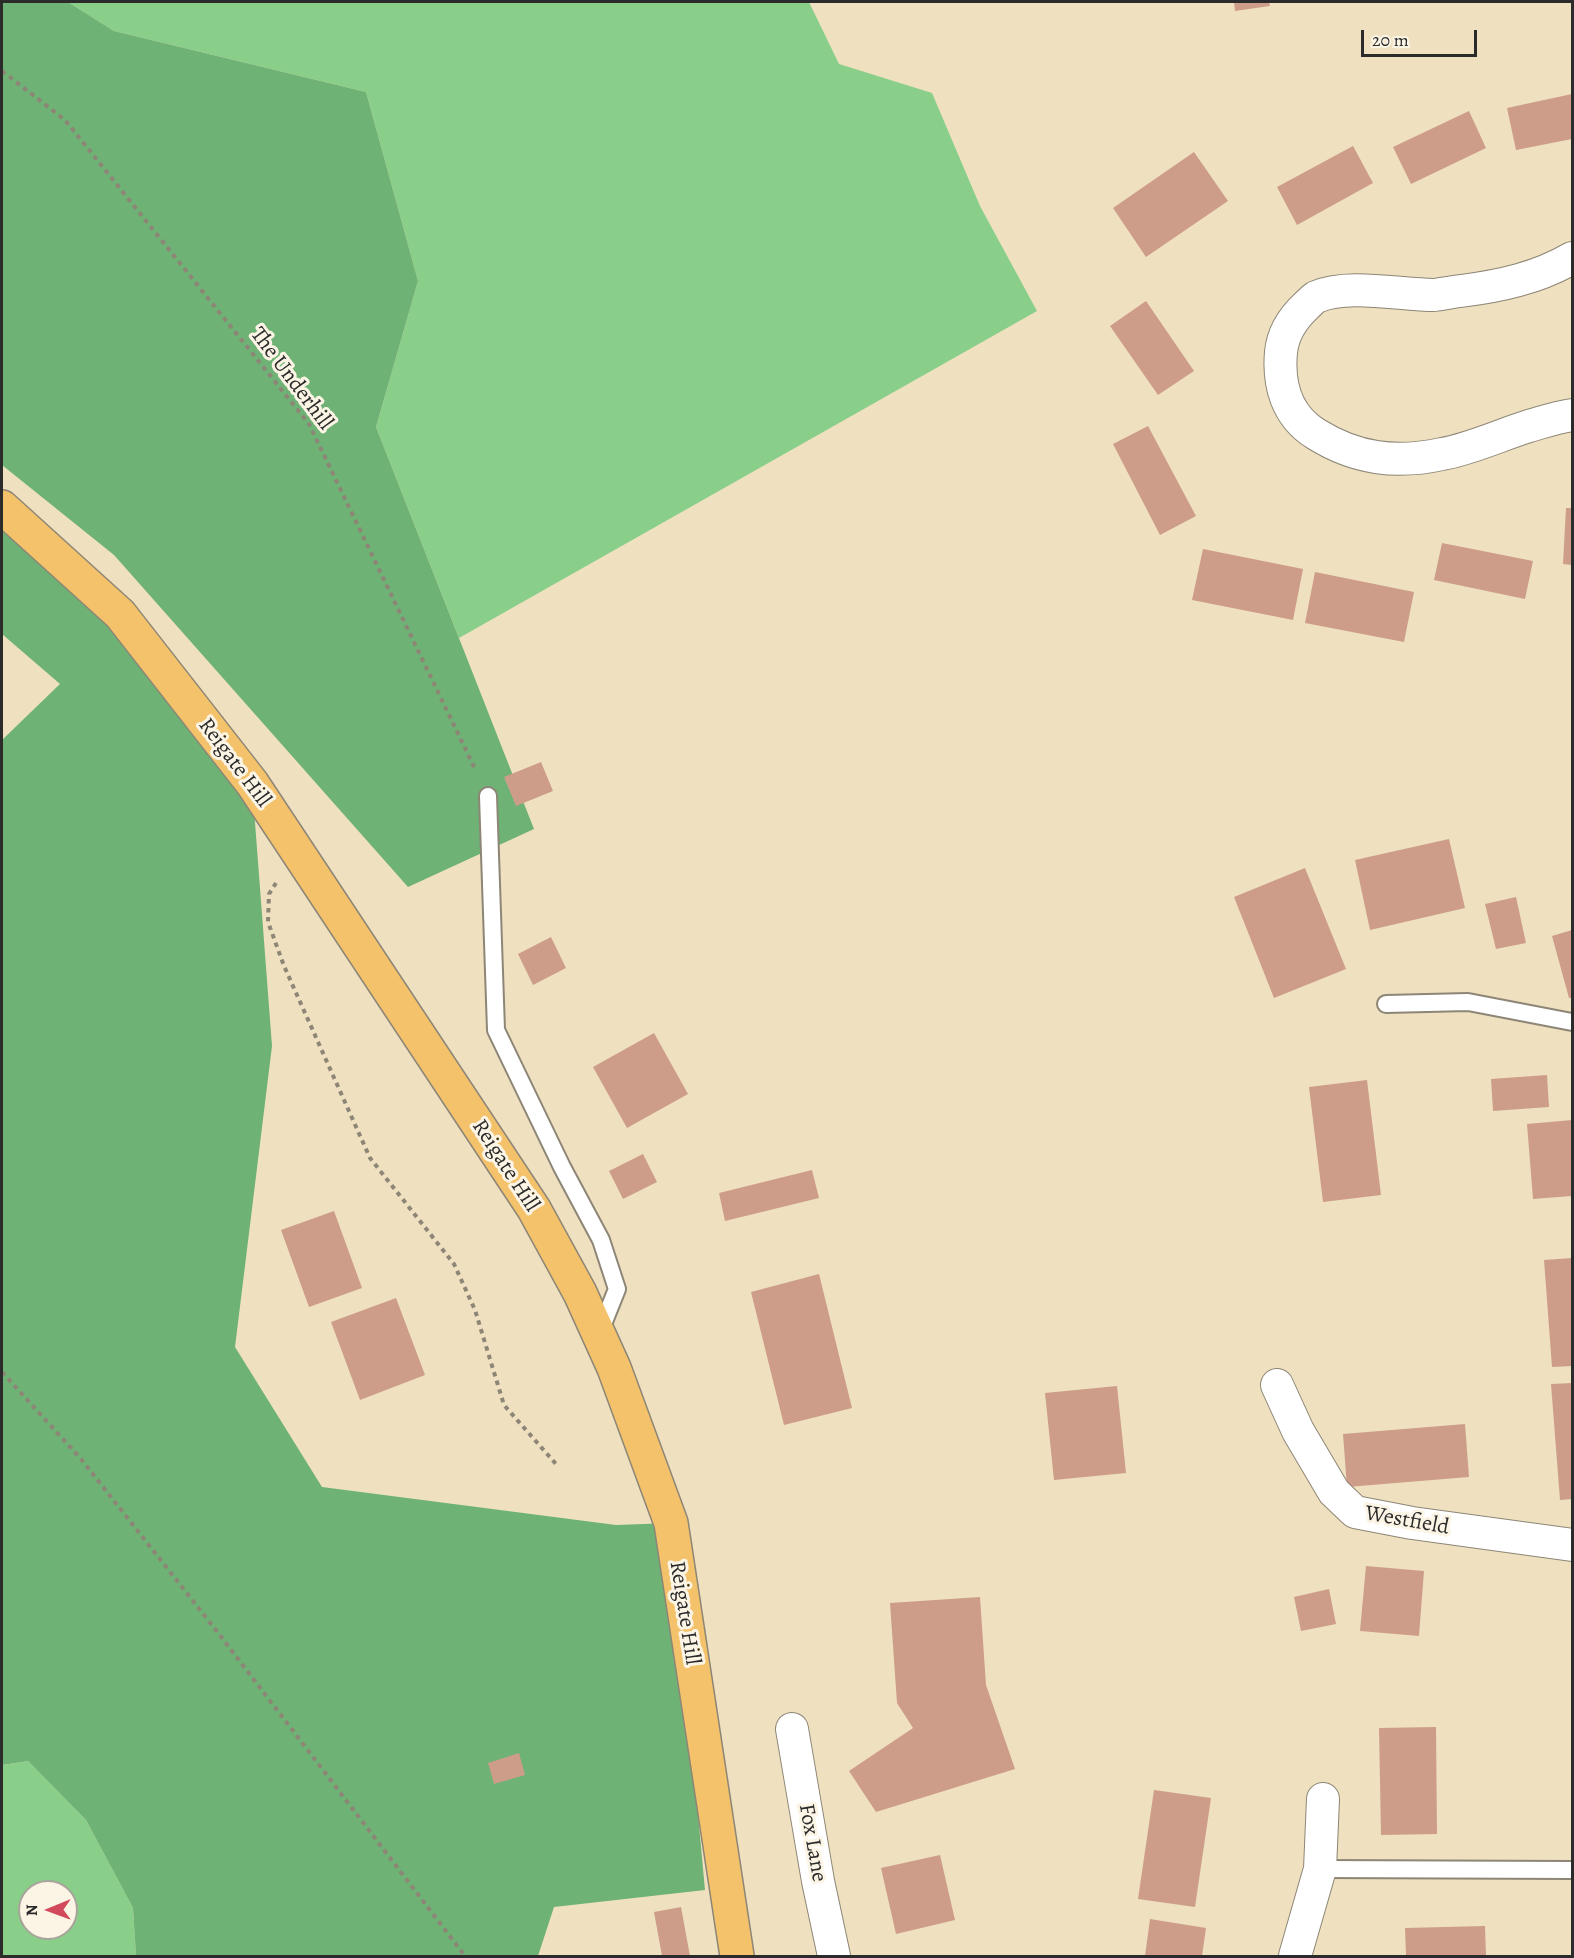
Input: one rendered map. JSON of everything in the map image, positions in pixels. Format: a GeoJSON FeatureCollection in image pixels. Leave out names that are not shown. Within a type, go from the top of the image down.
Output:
{"type":"FeatureCollection","features":[{"type":"Feature","properties":{"kind":"main road","name":"Reigate Hill"},"geometry":{"type":"LineString","coordinates":[[2,507],[120,614],[252,783],[534,1209],[580,1293],[614,1368],[671,1524],[737,1956]]}},
{"type":"Feature","properties":{"kind":"street"},"geometry":{"type":"LineString","coordinates":[[1572,258],[1519,282],[1474,290],[1434,295],[1345,291],[1315,297],[1294,317],[1282,340],[1280,372],[1288,406],[1307,428],[1335,446],[1374,458],[1413,459],[1444,454],[1561,416],[1572,415]]}},
{"type":"Feature","properties":{"kind":"street","name":"Westfield"},"geometry":{"type":"LineString","coordinates":[[1277,1385],[1298,1431],[1334,1492],[1355,1512],[1412,1523],[1572,1545]]}},
{"type":"Feature","properties":{"kind":"street","name":"Fox Lane"},"geometry":{"type":"LineString","coordinates":[[792,1729],[818,1881],[834,1956]]}},
{"type":"Feature","properties":{"kind":"street"},"geometry":{"type":"LineString","coordinates":[[1295,1956],[1320,1869],[1323,1799]]}},
{"type":"Feature","properties":{"kind":"lane"},"geometry":{"type":"LineString","coordinates":[[488,796],[496,1030],[562,1167],[601,1240],[617,1289],[599,1334]]}},
{"type":"Feature","properties":{"kind":"lane"},"geometry":{"type":"LineString","coordinates":[[1386,1004],[1468,1002],[1572,1022]]}},
{"type":"Feature","properties":{"kind":"lane"},"geometry":{"type":"LineString","coordinates":[[1320,1869],[1572,1870]]}},
{"type":"Feature","properties":{"kind":"path","name":"The Underhill"},"geometry":{"type":"LineString","coordinates":[[2,71],[65,120],[309,424],[488,796]]}},
{"type":"Feature","properties":{"kind":"path"},"geometry":{"type":"LineString","coordinates":[[296,850],[269,894],[268,922],[284,966],[370,1158],[454,1264],[474,1310],[504,1405],[556,1464]]}},
{"type":"Feature","properties":{"kind":"path"},"geometry":{"type":"LineString","coordinates":[[2,1372],[81,1459],[212,1624],[465,1956]]}},
{"type":"Feature","properties":{"kind":"green space"},"geometry":{"type":"Polygon","coordinates":[[[2,2],[68,2],[114,31],[366,92],[418,281],[376,427],[534,829],[408,887],[114,555],[2,465],[2,2]]]}},
{"type":"Feature","properties":{"kind":"green space"},"geometry":{"type":"Polygon","coordinates":[[[68,2],[809,2],[839,64],[932,93],[980,206],[1037,311],[459,638],[376,427],[418,281],[366,92],[114,31],[68,2]]]}},
{"type":"Feature","properties":{"kind":"green space"},"geometry":{"type":"Polygon","coordinates":[[[2,507],[252,783],[272,1046],[235,1347],[322,1487],[616,1525],[671,1523],[705,1890],[554,1907],[538,1956],[136,1956],[133,1908],[86,1820],[28,1761],[2,1765],[2,740],[60,684],[2,634],[2,507]]]}},
{"type":"Feature","properties":{"kind":"green space"},"geometry":{"type":"Polygon","coordinates":[[[28,1761],[86,1820],[133,1908],[136,1956],[2,1956],[2,1765],[28,1761]]]}},
{"type":"Feature","properties":{"kind":"building"},"geometry":{"type":"Polygon","coordinates":[[[1234,2],[1269,2],[1270,6],[1235,11],[1234,2]]]}},
{"type":"Feature","properties":{"kind":"building"},"geometry":{"type":"Polygon","coordinates":[[[1572,94],[1572,139],[1516,150],[1507,108],[1572,94]]]}},
{"type":"Feature","properties":{"kind":"building"},"geometry":{"type":"Polygon","coordinates":[[[1469,111],[1486,148],[1411,184],[1393,147],[1469,111]]]}},
{"type":"Feature","properties":{"kind":"building"},"geometry":{"type":"Polygon","coordinates":[[[1353,146],[1373,183],[1297,225],[1277,187],[1353,146]]]}},
{"type":"Feature","properties":{"kind":"building"},"geometry":{"type":"Polygon","coordinates":[[[1194,152],[1228,201],[1146,257],[1113,208],[1194,152]]]}},
{"type":"Feature","properties":{"kind":"building"},"geometry":{"type":"Polygon","coordinates":[[[1146,301],[1194,371],[1158,395],[1110,326],[1146,301]]]}},
{"type":"Feature","properties":{"kind":"building"},"geometry":{"type":"Polygon","coordinates":[[[1148,426],[1196,516],[1160,535],[1113,444],[1148,426]]]}},
{"type":"Feature","properties":{"kind":"building"},"geometry":{"type":"Polygon","coordinates":[[[1566,508],[1572,508],[1572,565],[1563,564],[1566,508]]]}},
{"type":"Feature","properties":{"kind":"building"},"geometry":{"type":"Polygon","coordinates":[[[1442,543],[1533,561],[1525,599],[1434,580],[1442,543]]]}},
{"type":"Feature","properties":{"kind":"building"},"geometry":{"type":"Polygon","coordinates":[[[1203,549],[1303,569],[1293,620],[1192,600],[1203,549]]]}},
{"type":"Feature","properties":{"kind":"building"},"geometry":{"type":"Polygon","coordinates":[[[1315,572],[1414,592],[1404,642],[1305,623],[1315,572]]]}},
{"type":"Feature","properties":{"kind":"building"},"geometry":{"type":"Polygon","coordinates":[[[541,762],[553,791],[516,806],[504,777],[541,762]]]}},
{"type":"Feature","properties":{"kind":"building"},"geometry":{"type":"Polygon","coordinates":[[[1449,839],[1465,908],[1370,930],[1355,860],[1449,839]]]}},
{"type":"Feature","properties":{"kind":"building"},"geometry":{"type":"Polygon","coordinates":[[[1305,868],[1346,969],[1274,998],[1234,897],[1305,868]]]}},
{"type":"Feature","properties":{"kind":"building"},"geometry":{"type":"Polygon","coordinates":[[[1516,897],[1526,943],[1496,949],[1485,904],[1516,897]]]}},
{"type":"Feature","properties":{"kind":"building"},"geometry":{"type":"Polygon","coordinates":[[[1572,930],[1572,998],[1569,998],[1552,936],[1572,930]]]}},
{"type":"Feature","properties":{"kind":"building"},"geometry":{"type":"Polygon","coordinates":[[[551,937],[566,968],[533,985],[518,954],[551,937]]]}},
{"type":"Feature","properties":{"kind":"building"},"geometry":{"type":"Polygon","coordinates":[[[654,1033],[688,1094],[627,1128],[593,1067],[654,1033]]]}},
{"type":"Feature","properties":{"kind":"building"},"geometry":{"type":"Polygon","coordinates":[[[1547,1075],[1549,1107],[1493,1111],[1491,1079],[1547,1075]]]}},
{"type":"Feature","properties":{"kind":"building"},"geometry":{"type":"Polygon","coordinates":[[[1367,1080],[1381,1195],[1323,1202],[1309,1087],[1367,1080]]]}},
{"type":"Feature","properties":{"kind":"building"},"geometry":{"type":"Polygon","coordinates":[[[1572,1120],[1572,1196],[1533,1199],[1527,1124],[1572,1120]]]}},
{"type":"Feature","properties":{"kind":"building"},"geometry":{"type":"Polygon","coordinates":[[[643,1154],[657,1182],[623,1199],[609,1171],[643,1154]]]}},
{"type":"Feature","properties":{"kind":"building"},"geometry":{"type":"Polygon","coordinates":[[[812,1170],[819,1198],[725,1221],[719,1193],[812,1170]]]}},
{"type":"Feature","properties":{"kind":"building"},"geometry":{"type":"Polygon","coordinates":[[[334,1211],[362,1288],[309,1307],[281,1230],[334,1211]]]}},
{"type":"Feature","properties":{"kind":"building"},"geometry":{"type":"Polygon","coordinates":[[[1572,1258],[1572,1366],[1552,1367],[1544,1260],[1572,1258]]]}},
{"type":"Feature","properties":{"kind":"building"},"geometry":{"type":"Polygon","coordinates":[[[819,1274],[852,1408],[784,1425],[751,1292],[819,1274]]]}},
{"type":"Feature","properties":{"kind":"building"},"geometry":{"type":"Polygon","coordinates":[[[396,1298],[425,1375],[360,1400],[331,1322],[396,1298]]]}},
{"type":"Feature","properties":{"kind":"building"},"geometry":{"type":"Polygon","coordinates":[[[1572,1383],[1572,1499],[1560,1500],[1551,1384],[1572,1383]]]}},
{"type":"Feature","properties":{"kind":"building"},"geometry":{"type":"Polygon","coordinates":[[[1117,1386],[1126,1473],[1054,1480],[1045,1393],[1117,1386]]]}},
{"type":"Feature","properties":{"kind":"building"},"geometry":{"type":"Polygon","coordinates":[[[1465,1424],[1469,1477],[1347,1487],[1343,1434],[1465,1424]]]}},
{"type":"Feature","properties":{"kind":"building"},"geometry":{"type":"Polygon","coordinates":[[[1366,1566],[1424,1571],[1419,1636],[1360,1631],[1366,1566]]]}},
{"type":"Feature","properties":{"kind":"building"},"geometry":{"type":"Polygon","coordinates":[[[1329,1589],[1336,1624],[1301,1631],[1294,1597],[1329,1589]]]}},
{"type":"Feature","properties":{"kind":"building"},"geometry":{"type":"Polygon","coordinates":[[[980,1597],[986,1685],[1015,1769],[876,1812],[849,1771],[913,1728],[897,1703],[890,1603],[980,1597]]]}},
{"type":"Feature","properties":{"kind":"building"},"geometry":{"type":"Polygon","coordinates":[[[1436,1727],[1437,1834],[1381,1835],[1379,1728],[1436,1727]]]}},
{"type":"Feature","properties":{"kind":"building"},"geometry":{"type":"Polygon","coordinates":[[[519,1753],[525,1775],[494,1784],[488,1763],[519,1753]]]}},
{"type":"Feature","properties":{"kind":"building"},"geometry":{"type":"Polygon","coordinates":[[[1154,1790],[1211,1798],[1195,1907],[1138,1899],[1154,1790]]]}},
{"type":"Feature","properties":{"kind":"building"},"geometry":{"type":"Polygon","coordinates":[[[940,1855],[955,1920],[896,1934],[881,1868],[940,1855]]]}},
{"type":"Feature","properties":{"kind":"building"},"geometry":{"type":"Polygon","coordinates":[[[681,1907],[690,1956],[662,1956],[654,1912],[681,1907]]]}},
{"type":"Feature","properties":{"kind":"building"},"geometry":{"type":"Polygon","coordinates":[[[1150,1919],[1206,1928],[1202,1956],[1145,1956],[1150,1919]]]}},
{"type":"Feature","properties":{"kind":"building"},"geometry":{"type":"Polygon","coordinates":[[[1485,1926],[1486,1956],[1406,1956],[1405,1928],[1485,1926]]]}}]}
